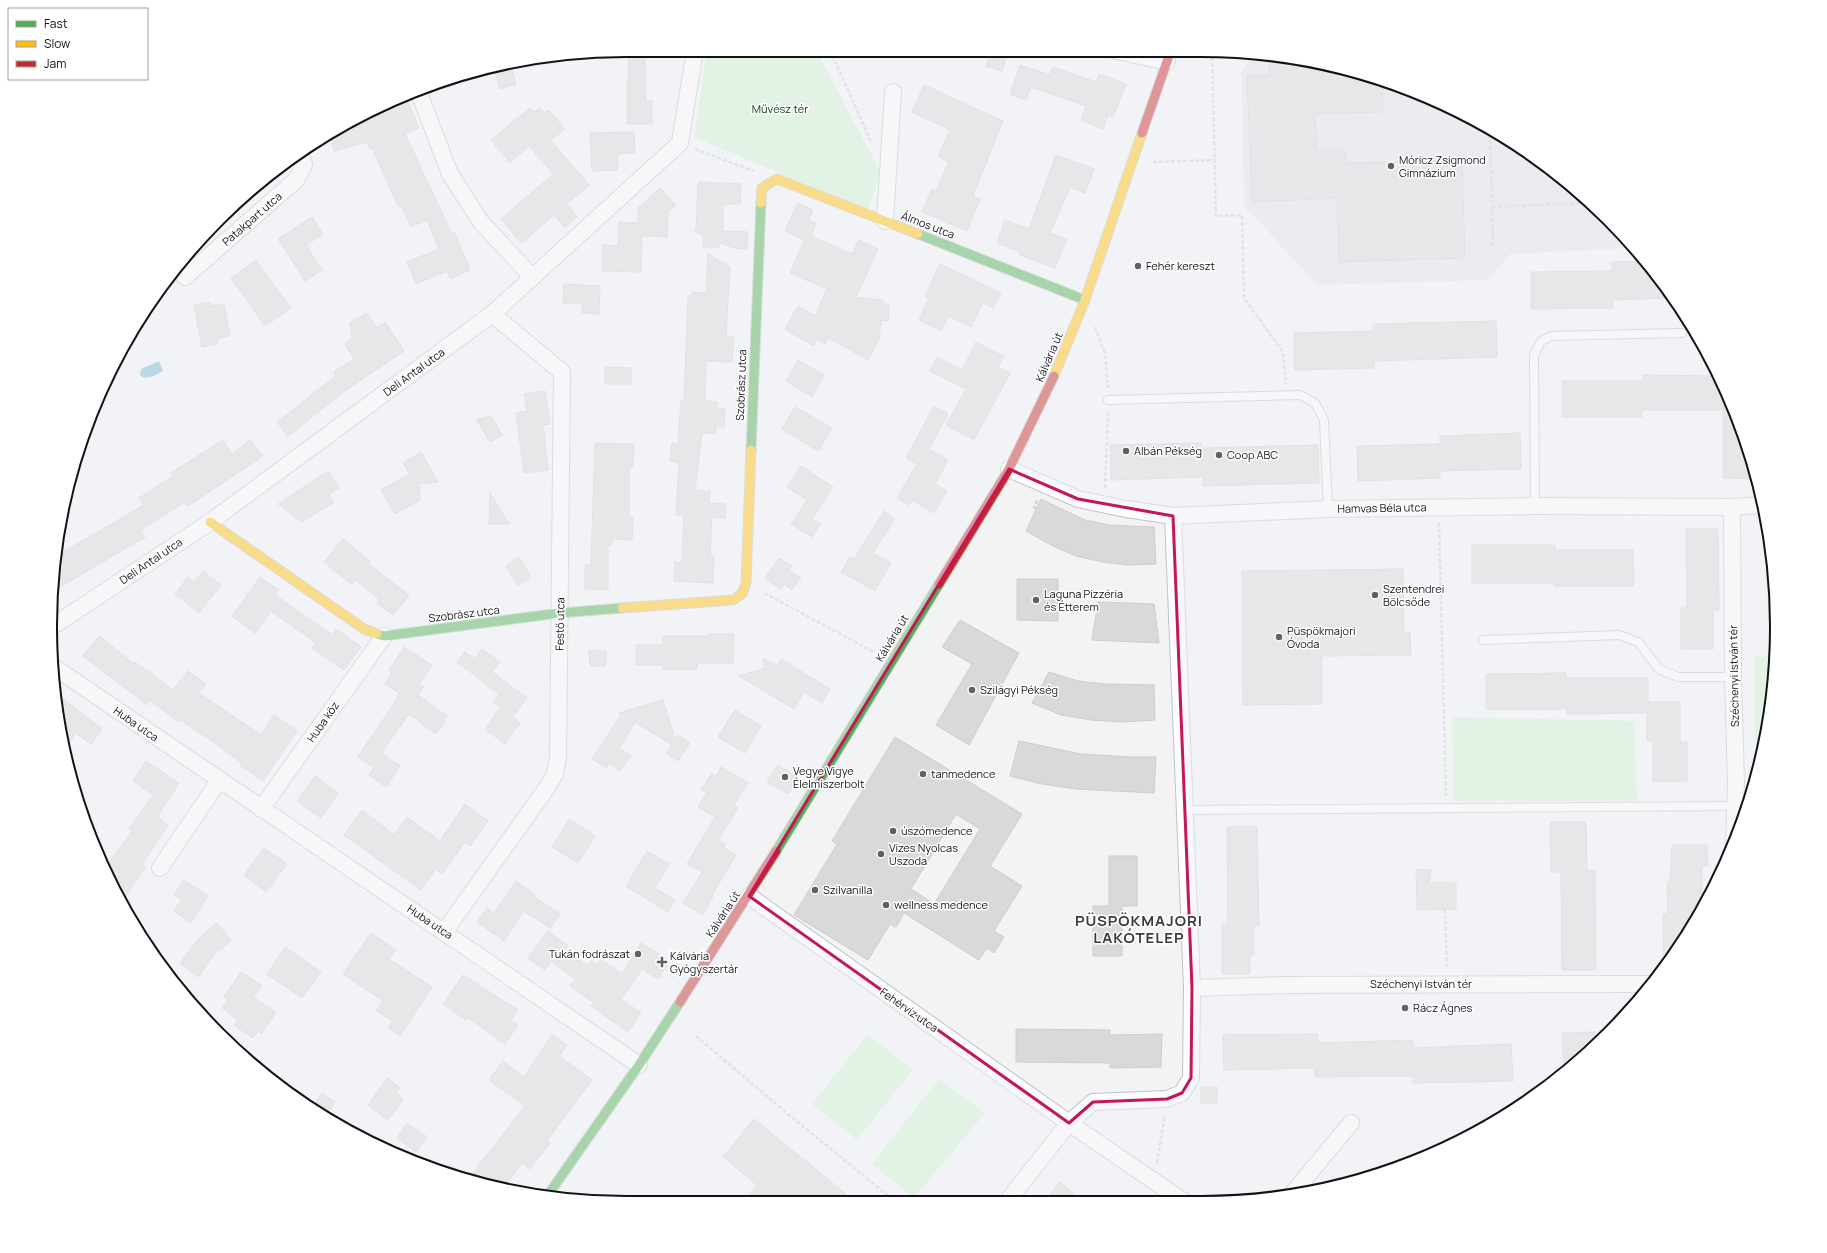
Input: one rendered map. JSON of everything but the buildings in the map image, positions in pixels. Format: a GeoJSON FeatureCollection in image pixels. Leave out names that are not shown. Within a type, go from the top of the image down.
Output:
{"type":"FeatureCollection","features":[{"type":"Feature","properties":{"kind":"street"},"geometry":{"type":"LineString","coordinates":[[680,143],[694,57]]}},
{"type":"Feature","properties":{"kind":"street","name":"Kálvária út"},"geometry":{"type":"LineString","coordinates":[[551,1191],[639,1065],[749,896],[1009,469],[1050,386],[1086,300],[1169,57]]}},
{"type":"Feature","properties":{"kind":"street"},"geometry":{"type":"LineString","coordinates":[[884,221],[892,92]]}},
{"type":"Feature","properties":{"kind":"street"},"geometry":{"type":"LineString","coordinates":[[420,96],[450,174],[481,222],[532,277]]}},
{"type":"Feature","properties":{"kind":"street","name":"Deli Antal utca"},"geometry":{"type":"LineString","coordinates":[[57,623],[210,522],[492,314],[680,143]]}},
{"type":"Feature","properties":{"kind":"street","name":"Patakpart utca"},"geometry":{"type":"LineString","coordinates":[[185,277],[296,180],[304,165],[302,159]]}},
{"type":"Feature","properties":{"kind":"street","name":"Álmos utca"},"geometry":{"type":"LineString","coordinates":[[777,179],[1086,300]]}},
{"type":"Feature","properties":{"kind":"street","name":"Szobrász utca"},"geometry":{"type":"LineString","coordinates":[[210,522],[364,629],[384,636],[560,613],[733,600],[742,594],[746,583],[762,188],[777,179]]}},
{"type":"Feature","properties":{"kind":"street","name":"Festő utca"},"geometry":{"type":"LineString","coordinates":[[444,932],[546,789],[555,774],[558,757],[562,372],[492,314]]}},
{"type":"Feature","properties":{"kind":"street","name":"Hamvas Béla utca"},"geometry":{"type":"LineString","coordinates":[[1009,469],[1078,499],[1173,516],[1328,509],[1535,506],[1732,507],[1757,505]]}},
{"type":"Feature","properties":{"kind":"street","name":"Széchenyi István tér"},"geometry":{"type":"LineString","coordinates":[[1732,507],[1735,823]]}},
{"type":"Feature","properties":{"kind":"street"},"geometry":{"type":"LineString","coordinates":[[1012,1196],[1069,1123],[1092,1102],[1167,1099],[1182,1093],[1191,1078],[1192,988],[1173,516]]}},
{"type":"Feature","properties":{"kind":"street","name":"Huba köz"},"geometry":{"type":"LineString","coordinates":[[261,809],[384,636]]}},
{"type":"Feature","properties":{"kind":"street","name":"Huba utca"},"geometry":{"type":"LineString","coordinates":[[59,670],[219,781],[639,1065]]}},
{"type":"Feature","properties":{"kind":"street"},"geometry":{"type":"LineString","coordinates":[[160,868],[219,781]]}},
{"type":"Feature","properties":{"kind":"street","name":"Fehérvíz utca"},"geometry":{"type":"LineString","coordinates":[[749,896],[1069,1123],[1176,1196]]}},
{"type":"Feature","properties":{"kind":"street","name":"Széchenyi István tér"},"geometry":{"type":"LineString","coordinates":[[1192,988],[1288,985],[1643,984]]}},
{"type":"Feature","properties":{"kind":"street"},"geometry":{"type":"LineString","coordinates":[[1298,1187],[1351,1123]]}},
{"type":"Feature","properties":{"kind":"lane"},"geometry":{"type":"LineString","coordinates":[[1535,506],[1534,355],[1541,341],[1551,336],[1682,333]]}},
{"type":"Feature","properties":{"kind":"lane"},"geometry":{"type":"LineString","coordinates":[[1108,400],[1300,395],[1315,403],[1324,420],[1328,509]]}},
{"type":"Feature","properties":{"kind":"lane"},"geometry":{"type":"LineString","coordinates":[[1483,640],[1619,635],[1638,642],[1659,669],[1678,677],[1733,677]]}},
{"type":"Feature","properties":{"kind":"lane"},"geometry":{"type":"LineString","coordinates":[[1185,810],[1736,806]]}},
{"type":"Feature","properties":{"kind":"path"},"geometry":{"type":"LineString","coordinates":[[833,57],[875,150]]}},
{"type":"Feature","properties":{"kind":"path"},"geometry":{"type":"LineString","coordinates":[[1212,57],[1216,216],[1242,215],[1244,298],[1283,352],[1287,396]]}},
{"type":"Feature","properties":{"kind":"path"},"geometry":{"type":"LineString","coordinates":[[1490,136],[1493,246]]}},
{"type":"Feature","properties":{"kind":"path"},"geometry":{"type":"LineString","coordinates":[[680,143],[777,179]]}},
{"type":"Feature","properties":{"kind":"path"},"geometry":{"type":"LineString","coordinates":[[1134,157],[1152,162],[1215,160]]}},
{"type":"Feature","properties":{"kind":"path"},"geometry":{"type":"LineString","coordinates":[[1492,207],[1581,203]]}},
{"type":"Feature","properties":{"kind":"path"},"geometry":{"type":"LineString","coordinates":[[1086,300],[1105,354],[1108,400],[1105,505]]}},
{"type":"Feature","properties":{"kind":"path"},"geometry":{"type":"LineString","coordinates":[[1036,509],[1034,507],[1038,498]]}},
{"type":"Feature","properties":{"kind":"path"},"geometry":{"type":"LineString","coordinates":[[1439,507],[1447,808]]}},
{"type":"Feature","properties":{"kind":"path"},"geometry":{"type":"LineString","coordinates":[[746,583],[892,662]]}},
{"type":"Feature","properties":{"kind":"path"},"geometry":{"type":"LineString","coordinates":[[1445,909],[1448,984]]}},
{"type":"Feature","properties":{"kind":"path"},"geometry":{"type":"LineString","coordinates":[[696,1036],[783,1110],[888,1196]]}},
{"type":"Feature","properties":{"kind":"path"},"geometry":{"type":"LineString","coordinates":[[1154,1181],[1167,1099]]}},
{"type":"Feature","properties":{"kind":"highlighted area"},"geometry":{"type":"Polygon","coordinates":[[[1009,469],[1078,499],[1173,516],[1192,988],[1191,1078],[1182,1093],[1167,1099],[1093,1102],[1069,1123],[749,896],[1009,469]]]}},
{"type":"Feature","properties":{"kind":"shaded area","name":"Móricz Zsigmond Gimnázium"},"geometry":{"type":"Polygon","coordinates":[[[1251,59],[1312,68],[1348,76],[1384,87],[1418,100],[1485,133],[1517,153],[1576,198],[1626,248],[1510,254],[1488,280],[1317,285],[1244,205],[1242,71],[1251,59]]]}},
{"type":"Feature","properties":{"kind":"green space","name":"Művész tér"},"geometry":{"type":"Polygon","coordinates":[[[706,57],[820,57],[881,173],[868,210],[694,137],[706,57]]]}},
{"type":"Feature","properties":{"kind":"green space"},"geometry":{"type":"Polygon","coordinates":[[[1766,563],[1769,589],[1770,644],[1766,563]]]}},
{"type":"Feature","properties":{"kind":"green space"},"geometry":{"type":"Polygon","coordinates":[[[1754,656],[1769,656],[1765,701],[1756,753],[1754,656]]]}},
{"type":"Feature","properties":{"kind":"green space"},"geometry":{"type":"Polygon","coordinates":[[[1452,717],[1634,721],[1637,801],[1454,801],[1452,717]]]}},
{"type":"Feature","properties":{"kind":"green space"},"geometry":{"type":"Polygon","coordinates":[[[868,1034],[913,1070],[857,1140],[812,1104],[868,1034]]]}},
{"type":"Feature","properties":{"kind":"green space"},"geometry":{"type":"Polygon","coordinates":[[[939,1079],[985,1113],[916,1196],[912,1196],[872,1164],[939,1079]]]}},
{"type":"Feature","properties":{"kind":"water"},"geometry":{"type":"Polygon","coordinates":[[[159,361],[163,371],[149,377],[143,377],[140,375],[141,369],[159,361]]]}},
{"type":"Feature","properties":{"kind":"traffic: fast"},"geometry":{"type":"LineString","coordinates":[[751,450],[761,203]]}},
{"type":"Feature","properties":{"kind":"traffic: fast"},"geometry":{"type":"LineString","coordinates":[[918,234],[1085,300]]}},
{"type":"Feature","properties":{"kind":"traffic: fast"},"geometry":{"type":"LineString","coordinates":[[776,851],[939,584]]}},
{"type":"Feature","properties":{"kind":"traffic: fast"},"geometry":{"type":"LineString","coordinates":[[377,634],[384,636],[560,613],[622,608]]}},
{"type":"Feature","properties":{"kind":"traffic: fast"},"geometry":{"type":"LineString","coordinates":[[551,1191],[639,1065],[680,1002]]}},
{"type":"Feature","properties":{"kind":"traffic: slow"},"geometry":{"type":"LineString","coordinates":[[1054,376],[1085,300],[1142,133]]}},
{"type":"Feature","properties":{"kind":"traffic: slow"},"geometry":{"type":"LineString","coordinates":[[761,203],[762,188],[777,179],[918,234]]}},
{"type":"Feature","properties":{"kind":"traffic: slow"},"geometry":{"type":"LineString","coordinates":[[622,608],[733,600],[742,594],[746,583],[751,450]]}},
{"type":"Feature","properties":{"kind":"traffic: slow"},"geometry":{"type":"LineString","coordinates":[[210,522],[364,629],[377,634]]}},
{"type":"Feature","properties":{"kind":"traffic: jam"},"geometry":{"type":"LineString","coordinates":[[1142,133],[1169,57]]}},
{"type":"Feature","properties":{"kind":"traffic: jam"},"geometry":{"type":"LineString","coordinates":[[939,584],[1009,469],[1054,376]]}},
{"type":"Feature","properties":{"kind":"traffic: jam"},"geometry":{"type":"LineString","coordinates":[[680,1002],[776,851]]}},
{"type":"Feature","properties":{"kind":"place","name":"Móricz Zsigmond Gimnázium"},"geometry":{"type":"Point","coordinates":[1391,166]}},
{"type":"Feature","properties":{"kind":"place","name":"Fehér kereszt"},"geometry":{"type":"Point","coordinates":[1138,266]}},
{"type":"Feature","properties":{"kind":"place","name":"Albán Pékség"},"geometry":{"type":"Point","coordinates":[1126,451]}},
{"type":"Feature","properties":{"kind":"place","name":"Coop ABC"},"geometry":{"type":"Point","coordinates":[1219,455]}},
{"type":"Feature","properties":{"kind":"place","name":"Szentendrei Bölcsőde"},"geometry":{"type":"Point","coordinates":[1375,595]}},
{"type":"Feature","properties":{"kind":"place","name":"Laguna Pizzéria és Étterem"},"geometry":{"type":"Point","coordinates":[1036,600]}},
{"type":"Feature","properties":{"kind":"place","name":"Püspökmajori Óvoda"},"geometry":{"type":"Point","coordinates":[1279,637]}},
{"type":"Feature","properties":{"kind":"place","name":"Szilágyi Pékség"},"geometry":{"type":"Point","coordinates":[972,690]}},
{"type":"Feature","properties":{"kind":"place","name":"tanmedence"},"geometry":{"type":"Point","coordinates":[923,774]}},
{"type":"Feature","properties":{"kind":"place","name":"Vegye Vigye Élelmiszerbolt"},"geometry":{"type":"Point","coordinates":[785,777]}},
{"type":"Feature","properties":{"kind":"place","name":"úszómedence"},"geometry":{"type":"Point","coordinates":[893,831]}},
{"type":"Feature","properties":{"kind":"place","name":"Vizes Nyolcas Uszoda"},"geometry":{"type":"Point","coordinates":[881,854]}},
{"type":"Feature","properties":{"kind":"place","name":"Szilvanilla"},"geometry":{"type":"Point","coordinates":[815,890]}},
{"type":"Feature","properties":{"kind":"place","name":"wellness medence"},"geometry":{"type":"Point","coordinates":[886,905]}},
{"type":"Feature","properties":{"kind":"place","name":"Tukán fodrászat"},"geometry":{"type":"Point","coordinates":[638,954]}},
{"type":"Feature","properties":{"kind":"place","name":"Kálvária Gyógyszertár"},"geometry":{"type":"Point","coordinates":[662,962]}},
{"type":"Feature","properties":{"kind":"place","name":"Rácz Ágnes"},"geometry":{"type":"Point","coordinates":[1405,1008]}},
{"type":"Feature","properties":{"kind":"district","name":"PÜSPÖKMAJORI LAKÓTELEP"},"geometry":{"type":"Point","coordinates":[1139,930]}}]}
